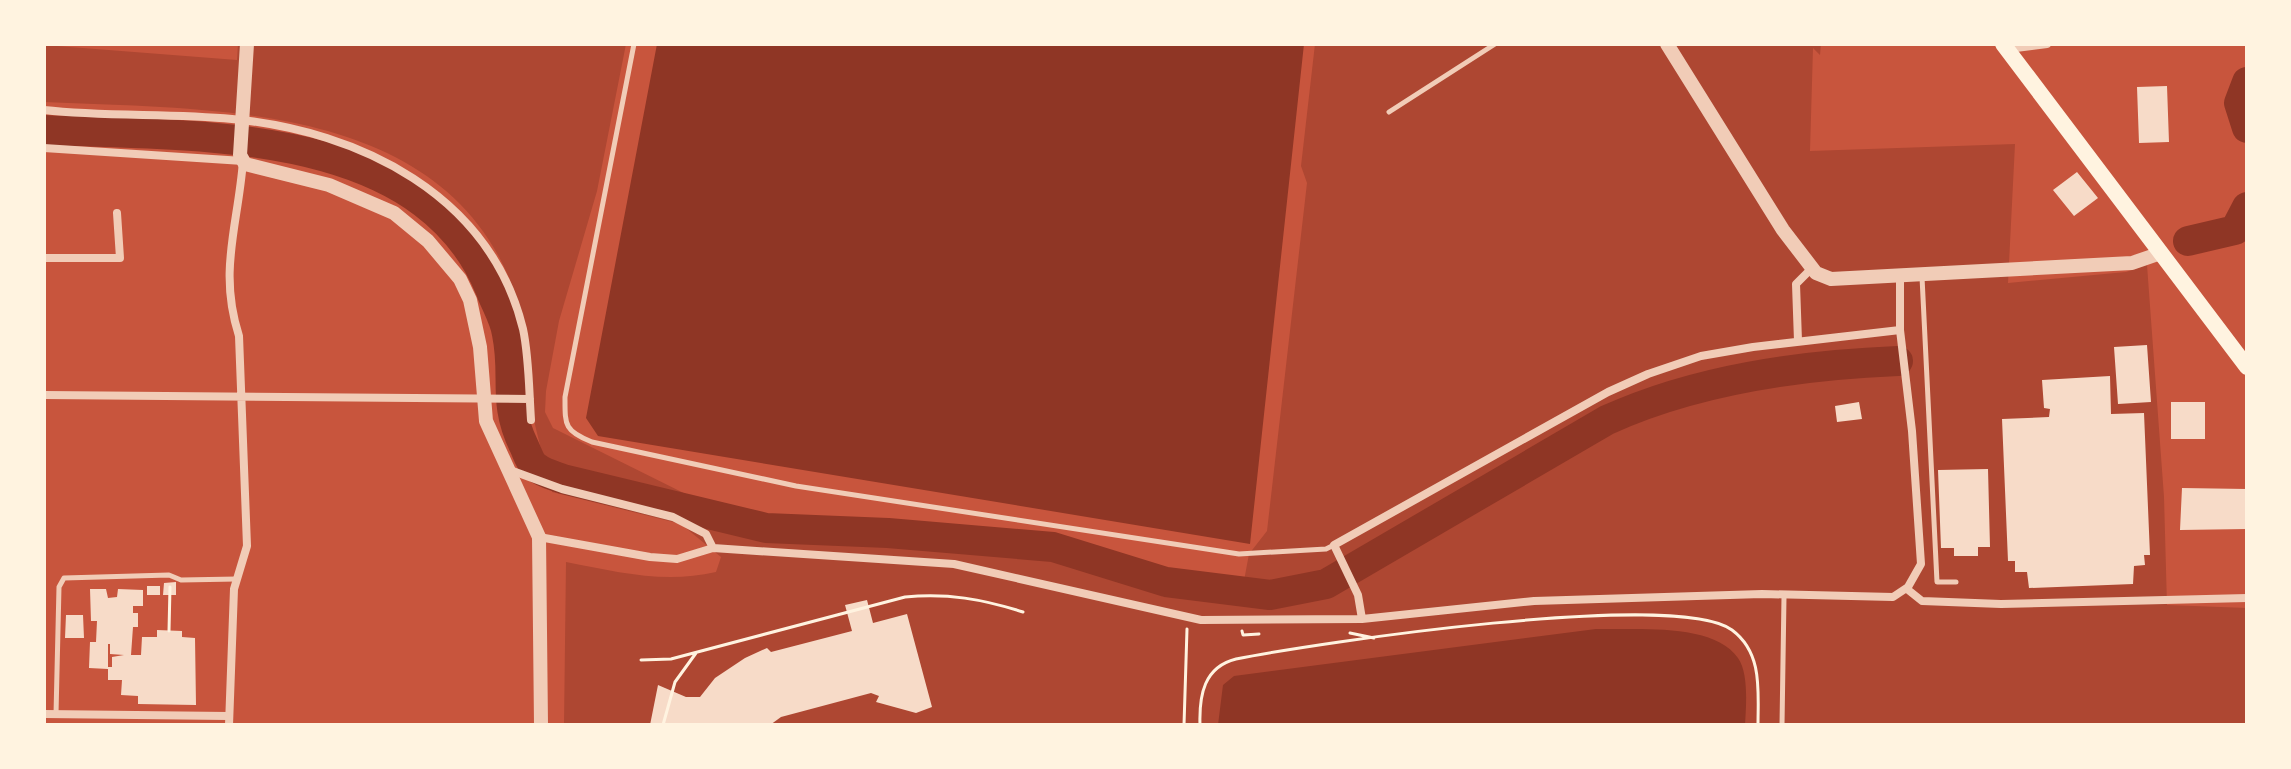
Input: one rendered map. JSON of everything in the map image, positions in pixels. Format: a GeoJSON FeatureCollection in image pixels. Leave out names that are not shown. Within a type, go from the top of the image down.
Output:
{"type":"FeatureCollection","features":[{"type":"Feature","properties":{"kind":"main road"},"geometry":{"type":"LineString","coordinates":[[2006,47],[2247,367]]}},
{"type":"Feature","properties":{"kind":"street"},"geometry":{"type":"LineString","coordinates":[[44,714],[229,720],[237,579],[247,546],[239,336],[228,302],[229,248],[241,158],[247,44]]}},
{"type":"Feature","properties":{"kind":"street"},"geometry":{"type":"LineString","coordinates":[[1667,44],[1783,230],[1812,268],[1831,279],[2132,263],[2161,253]]}},
{"type":"Feature","properties":{"kind":"street"},"geometry":{"type":"LineString","coordinates":[[2006,47],[2047,44]]}},
{"type":"Feature","properties":{"kind":"street"},"geometry":{"type":"LineString","coordinates":[[44,110],[241,120],[332,140],[394,163],[456,209],[493,261],[518,313],[523,331],[531,420]]}},
{"type":"Feature","properties":{"kind":"street"},"geometry":{"type":"LineString","coordinates":[[44,148],[241,158],[248,166],[306,178],[371,201],[412,225],[428,241],[460,279],[470,300],[488,397],[486,421],[539,537],[541,725]]}},
{"type":"Feature","properties":{"kind":"street"},"geometry":{"type":"LineString","coordinates":[[44,258],[120,258],[117,213]]}},
{"type":"Feature","properties":{"kind":"street"},"geometry":{"type":"LineString","coordinates":[[1798,341],[1796,284],[1812,268]]}},
{"type":"Feature","properties":{"kind":"street"},"geometry":{"type":"LineString","coordinates":[[539,537],[677,559],[713,548],[954,564],[1191,618],[1362,619],[1534,601],[1762,594],[1883,599],[1907,589],[1921,564],[1912,431],[1900,330],[1900,277]]}},
{"type":"Feature","properties":{"kind":"street"},"geometry":{"type":"LineString","coordinates":[[1362,619],[1358,595],[1334,545],[1608,392],[1701,356],[1900,330]]}},
{"type":"Feature","properties":{"kind":"street"},"geometry":{"type":"LineString","coordinates":[[44,395],[530,399]]}},
{"type":"Feature","properties":{"kind":"street"},"geometry":{"type":"LineString","coordinates":[[506,468],[562,489],[673,517],[706,534],[713,548]]}},
{"type":"Feature","properties":{"kind":"street"},"geometry":{"type":"LineString","coordinates":[[1907,589],[1922,601],[2001,604],[2247,598]]}},
{"type":"Feature","properties":{"kind":"lane"},"geometry":{"type":"LineString","coordinates":[[634,44],[565,397],[565,422],[573,435],[592,442],[796,486],[1239,554],[1326,549],[1334,545]]}},
{"type":"Feature","properties":{"kind":"lane"},"geometry":{"type":"LineString","coordinates":[[1389,112],[1495,44]]}},
{"type":"Feature","properties":{"kind":"lane"},"geometry":{"type":"LineString","coordinates":[[1922,276],[1937,582],[1956,582]]}},
{"type":"Feature","properties":{"kind":"lane"},"geometry":{"type":"LineString","coordinates":[[56,714],[59,587],[64,578],[170,576],[181,580],[237,579]]}},
{"type":"Feature","properties":{"kind":"lane"},"geometry":{"type":"LineString","coordinates":[[1782,725],[1784,597]]}},
{"type":"Feature","properties":{"kind":"path"},"geometry":{"type":"LineString","coordinates":[[169,631],[170,576]]}},
{"type":"Feature","properties":{"kind":"path"},"geometry":{"type":"LineString","coordinates":[[641,660],[671,659],[905,597],[943,593],[977,597],[1023,612]]}},
{"type":"Feature","properties":{"kind":"path"},"geometry":{"type":"LineString","coordinates":[[1200,725],[1199,704],[1211,673],[1220,663],[1236,659],[1481,624],[1565,617],[1686,615],[1714,620],[1744,641],[1754,658],[1758,725]]}},
{"type":"Feature","properties":{"kind":"path"},"geometry":{"type":"LineString","coordinates":[[1184,725],[1185,640],[1191,618]]}},
{"type":"Feature","properties":{"kind":"path"},"geometry":{"type":"LineString","coordinates":[[663,725],[675,682],[699,650]]}},
{"type":"Feature","properties":{"kind":"shaded area"},"geometry":{"type":"Polygon","coordinates":[[[238,44],[626,44],[597,191],[559,321],[546,391],[545,412],[553,428],[756,529],[1053,556],[1092,568],[1243,586],[1249,554],[1267,531],[1307,183],[1301,166],[1315,44],[1821,44],[1820,55],[1813,48],[1810,151],[2015,144],[2008,283],[2126,272],[2147,265],[2164,497],[2167,605],[2247,608],[2247,725],[564,725],[566,562],[641,575],[678,577],[716,572],[721,557],[681,524],[552,492],[532,410],[523,324],[516,296],[483,232],[438,184],[382,151],[318,128],[250,115],[179,108],[44,102],[44,45],[237,60],[238,44]]]}},
{"type":"Feature","properties":{"kind":"shaded area"},"geometry":{"type":"Polygon","coordinates":[[[657,44],[1304,44],[1250,544],[598,436],[586,418],[657,44]]]}},
{"type":"Feature","properties":{"kind":"shaded area"},"geometry":{"type":"Polygon","coordinates":[[[1596,629],[1672,630],[1711,638],[1727,646],[1738,658],[1744,673],[1745,725],[1218,725],[1223,685],[1234,676],[1596,629]]]}},
{"type":"Feature","properties":{"kind":"building"},"geometry":{"type":"Polygon","coordinates":[[[2167,86],[2169,142],[2139,143],[2137,87],[2167,86]]]}},
{"type":"Feature","properties":{"kind":"building"},"geometry":{"type":"Polygon","coordinates":[[[2077,172],[2098,198],[2074,216],[2053,190],[2077,172]]]}},
{"type":"Feature","properties":{"kind":"building"},"geometry":{"type":"Polygon","coordinates":[[[2147,345],[2151,402],[2118,404],[2114,347],[2147,345]]]}},
{"type":"Feature","properties":{"kind":"building"},"geometry":{"type":"Polygon","coordinates":[[[2110,376],[2111,414],[2144,413],[2150,555],[2144,555],[2145,565],[2134,566],[2133,584],[2029,588],[2027,572],[2015,572],[2015,561],[2008,561],[2002,419],[2049,417],[2050,409],[2044,408],[2042,380],[2110,376]]]}},
{"type":"Feature","properties":{"kind":"building"},"geometry":{"type":"Polygon","coordinates":[[[1859,402],[1862,419],[1837,422],[1835,406],[1859,402]]]}},
{"type":"Feature","properties":{"kind":"building"},"geometry":{"type":"Polygon","coordinates":[[[2171,402],[2205,402],[2205,439],[2171,439],[2171,402]]]}},
{"type":"Feature","properties":{"kind":"building"},"geometry":{"type":"Polygon","coordinates":[[[1988,469],[1990,547],[1978,547],[1978,556],[1954,556],[1954,548],[1941,548],[1938,470],[1988,469]]]}},
{"type":"Feature","properties":{"kind":"building"},"geometry":{"type":"Polygon","coordinates":[[[2182,488],[2247,489],[2247,529],[2180,530],[2182,488]]]}},
{"type":"Feature","properties":{"kind":"building"},"geometry":{"type":"Polygon","coordinates":[[[176,582],[176,595],[163,595],[164,583],[176,582]]]}},
{"type":"Feature","properties":{"kind":"building"},"geometry":{"type":"Polygon","coordinates":[[[147,586],[160,586],[160,595],[147,595],[147,586]]]}},
{"type":"Feature","properties":{"kind":"building"},"geometry":{"type":"Polygon","coordinates":[[[90,589],[106,589],[108,598],[117,597],[118,589],[143,590],[143,606],[133,606],[133,613],[138,613],[138,627],[133,627],[131,655],[141,655],[142,637],[157,637],[157,630],[182,631],[182,637],[195,638],[196,705],[138,704],[138,696],[121,695],[122,680],[108,680],[108,669],[89,668],[90,642],[96,642],[97,621],[91,621],[90,589]],[[108,644],[108,667],[112,667],[112,657],[124,655],[110,654],[110,644],[108,644]]]}},
{"type":"Feature","properties":{"kind":"building"},"geometry":{"type":"Polygon","coordinates":[[[867,600],[873,623],[907,614],[932,707],[916,713],[876,702],[879,696],[871,693],[781,717],[770,725],[650,725],[658,685],[686,697],[700,697],[715,678],[767,648],[771,652],[852,631],[845,605],[867,600]]]}},
{"type":"Feature","properties":{"kind":"building"},"geometry":{"type":"Polygon","coordinates":[[[66,615],[83,615],[84,638],[65,638],[66,615]]]}},
{"type":"Feature","properties":{"kind":"waterway"},"geometry":{"type":"LineString","coordinates":[[2247,82],[2239,103],[2247,128]]}},
{"type":"Feature","properties":{"kind":"waterway"},"geometry":{"type":"LineString","coordinates":[[44,130],[167,134],[297,150],[358,168],[412,195],[457,235],[490,289],[507,334],[511,402],[517,430],[532,463],[549,474],[766,528],[888,533],[1053,547],[1166,582],[1270,595],[1326,584],[1607,420],[1641,406],[1713,384],[1750,377],[1824,366],[1898,361]]}},
{"type":"Feature","properties":{"kind":"waterway"},"geometry":{"type":"LineString","coordinates":[[2188,241],[2235,230],[2247,207]]}}]}
